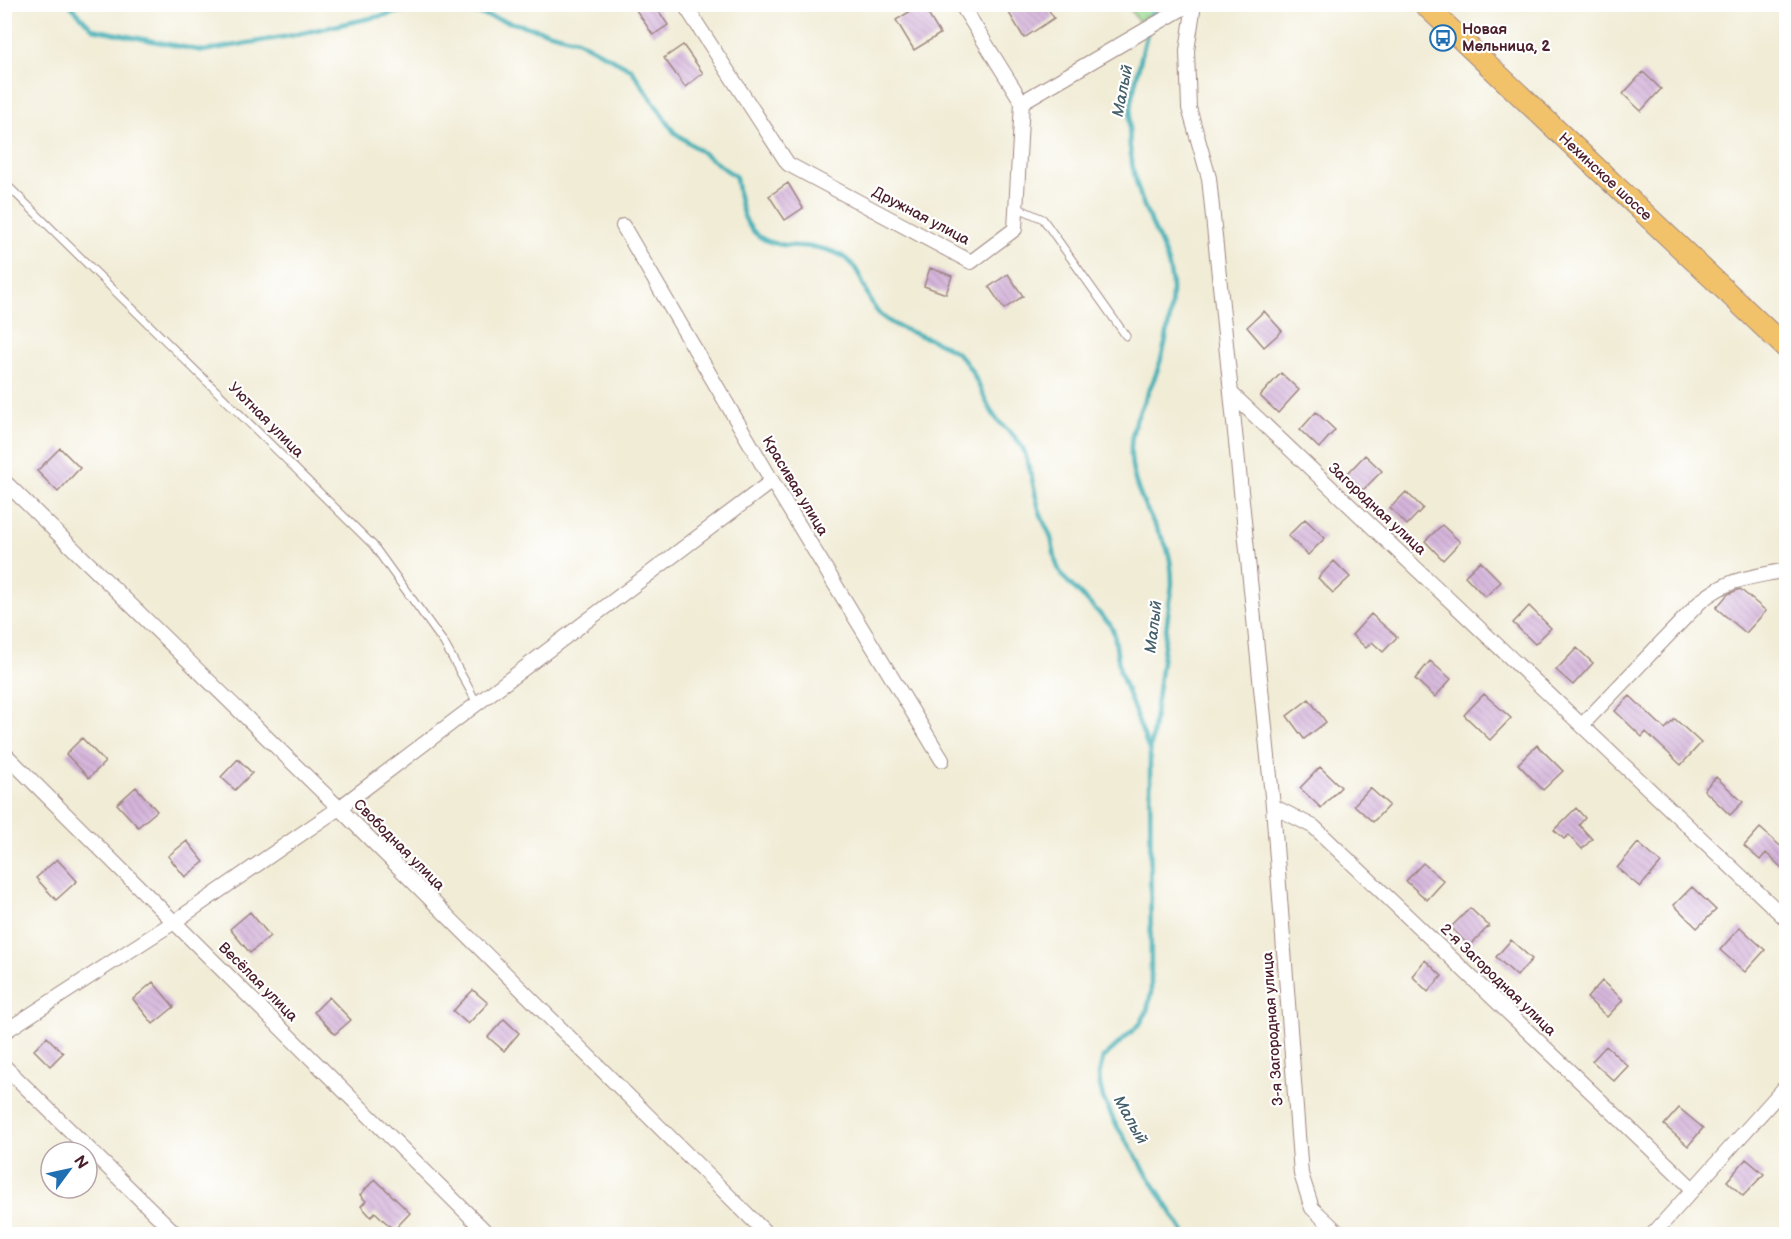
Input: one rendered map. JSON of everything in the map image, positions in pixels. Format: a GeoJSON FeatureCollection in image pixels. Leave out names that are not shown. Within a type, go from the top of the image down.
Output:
{"type":"FeatureCollection","features":[{"type":"Feature","properties":{"kind":"main road","name":"Нехинское шоссе"},"geometry":{"type":"LineString","coordinates":[[1424,4],[1786,348]]}},
{"type":"Feature","properties":{"kind":"street","name":"Дружная улица"},"geometry":{"type":"LineString","coordinates":[[684,4],[788,164],[971,262],[1015,229],[1022,102]]}},
{"type":"Feature","properties":{"kind":"street"},"geometry":{"type":"LineString","coordinates":[[961,4],[1022,102],[1190,4]]}},
{"type":"Feature","properties":{"kind":"street"},"geometry":{"type":"LineString","coordinates":[[1194,4],[1187,51],[1189,108],[1209,178],[1231,393]]}},
{"type":"Feature","properties":{"kind":"street","name":"Красивая улица"},"geometry":{"type":"LineString","coordinates":[[623,226],[772,481],[942,760]]}},
{"type":"Feature","properties":{"kind":"street","name":"Загородная улица"},"geometry":{"type":"LineString","coordinates":[[1231,393],[1786,919]]}},
{"type":"Feature","properties":{"kind":"street","name":"3-я Загородная улица"},"geometry":{"type":"LineString","coordinates":[[1231,393],[1273,806],[1301,1174],[1312,1208],[1340,1234]]}},
{"type":"Feature","properties":{"kind":"street","name":"Свободная улица"},"geometry":{"type":"LineString","coordinates":[[4,481],[339,808],[767,1234]]}},
{"type":"Feature","properties":{"kind":"street"},"geometry":{"type":"LineString","coordinates":[[4,1032],[174,922],[339,808],[772,481]]}},
{"type":"Feature","properties":{"kind":"street"},"geometry":{"type":"LineString","coordinates":[[1582,725],[1701,601],[1716,589],[1740,579],[1786,570]]}},
{"type":"Feature","properties":{"kind":"street","name":"Весёлая улица"},"geometry":{"type":"LineString","coordinates":[[4,753],[488,1234]]}},
{"type":"Feature","properties":{"kind":"street","name":"2-я Загородная улица"},"geometry":{"type":"LineString","coordinates":[[1273,806],[1314,827],[1693,1189]]}},
{"type":"Feature","properties":{"kind":"street"},"geometry":{"type":"LineString","coordinates":[[4,1066],[176,1234]]}},
{"type":"Feature","properties":{"kind":"street"},"geometry":{"type":"LineString","coordinates":[[1653,1234],[1786,1086]]}},
{"type":"Feature","properties":{"kind":"lane","name":"Уютная улица"},"geometry":{"type":"LineString","coordinates":[[4,182],[373,544],[444,643],[477,703]]}},
{"type":"Feature","properties":{"kind":"lane"},"geometry":{"type":"LineString","coordinates":[[1016,207],[1043,219],[1126,336]]}},
{"type":"Feature","properties":{"kind":"green space"},"geometry":{"type":"Polygon","coordinates":[[[1127,5],[1168,5],[1138,21],[1127,5]]]}},
{"type":"Feature","properties":{"kind":"building"},"geometry":{"type":"Polygon","coordinates":[[[645,4],[654,4],[668,25],[653,35],[636,10],[645,4]]]}},
{"type":"Feature","properties":{"kind":"building"},"geometry":{"type":"Polygon","coordinates":[[[922,4],[940,34],[914,50],[896,20],[922,4]]]}},
{"type":"Feature","properties":{"kind":"building"},"geometry":{"type":"Polygon","coordinates":[[[1023,4],[1045,4],[1054,18],[1024,38],[1009,13],[1023,4]]]}},
{"type":"Feature","properties":{"kind":"building"},"geometry":{"type":"Polygon","coordinates":[[[683,45],[703,73],[685,87],[664,58],[683,45]]]}},
{"type":"Feature","properties":{"kind":"building"},"geometry":{"type":"Polygon","coordinates":[[[1643,72],[1661,89],[1641,111],[1623,94],[1643,72]]]}},
{"type":"Feature","properties":{"kind":"building"},"geometry":{"type":"Polygon","coordinates":[[[788,183],[803,208],[785,220],[769,196],[788,183]]]}},
{"type":"Feature","properties":{"kind":"building"},"geometry":{"type":"Polygon","coordinates":[[[930,268],[952,276],[946,294],[924,286],[930,268]]]}},
{"type":"Feature","properties":{"kind":"building"},"geometry":{"type":"Polygon","coordinates":[[[1008,274],[1023,296],[1004,309],[989,287],[1008,274]]]}},
{"type":"Feature","properties":{"kind":"building"},"geometry":{"type":"Polygon","coordinates":[[[1264,311],[1282,331],[1264,347],[1247,327],[1264,311]]]}},
{"type":"Feature","properties":{"kind":"building"},"geometry":{"type":"Polygon","coordinates":[[[1281,373],[1299,390],[1278,413],[1260,396],[1281,373]]]}},
{"type":"Feature","properties":{"kind":"building"},"geometry":{"type":"Polygon","coordinates":[[[1316,412],[1335,430],[1319,448],[1300,430],[1316,412]]]}},
{"type":"Feature","properties":{"kind":"building"},"geometry":{"type":"Polygon","coordinates":[[[60,448],[80,468],[58,492],[37,471],[60,448]]]}},
{"type":"Feature","properties":{"kind":"building"},"geometry":{"type":"Polygon","coordinates":[[[1365,455],[1382,471],[1363,490],[1347,474],[1365,455]]]}},
{"type":"Feature","properties":{"kind":"building"},"geometry":{"type":"Polygon","coordinates":[[[1406,492],[1423,508],[1407,525],[1390,508],[1406,492]]]}},
{"type":"Feature","properties":{"kind":"building"},"geometry":{"type":"Polygon","coordinates":[[[1305,519],[1325,538],[1308,555],[1288,536],[1305,519]]]}},
{"type":"Feature","properties":{"kind":"building"},"geometry":{"type":"Polygon","coordinates":[[[1442,525],[1460,542],[1443,560],[1425,541],[1442,525]]]}},
{"type":"Feature","properties":{"kind":"building"},"geometry":{"type":"Polygon","coordinates":[[[1334,561],[1350,577],[1333,593],[1318,578],[1334,561]]]}},
{"type":"Feature","properties":{"kind":"building"},"geometry":{"type":"Polygon","coordinates":[[[1480,561],[1501,582],[1485,597],[1465,576],[1480,561]]]}},
{"type":"Feature","properties":{"kind":"building"},"geometry":{"type":"Polygon","coordinates":[[[1740,589],[1766,611],[1746,633],[1716,608],[1728,594],[1740,589]]]}},
{"type":"Feature","properties":{"kind":"building"},"geometry":{"type":"Polygon","coordinates":[[[1529,606],[1551,628],[1535,644],[1513,623],[1529,606]]]}},
{"type":"Feature","properties":{"kind":"building"},"geometry":{"type":"Polygon","coordinates":[[[1371,614],[1397,637],[1383,652],[1372,642],[1366,648],[1352,635],[1371,614]]]}},
{"type":"Feature","properties":{"kind":"building"},"geometry":{"type":"Polygon","coordinates":[[[1577,648],[1593,663],[1573,685],[1556,670],[1577,648]]]}},
{"type":"Feature","properties":{"kind":"building"},"geometry":{"type":"Polygon","coordinates":[[[1430,661],[1451,679],[1435,697],[1415,679],[1430,661]]]}},
{"type":"Feature","properties":{"kind":"building"},"geometry":{"type":"Polygon","coordinates":[[[1484,694],[1511,718],[1490,740],[1464,715],[1484,694]]]}},
{"type":"Feature","properties":{"kind":"building"},"geometry":{"type":"Polygon","coordinates":[[[1630,696],[1665,729],[1675,719],[1701,743],[1681,765],[1646,732],[1642,737],[1615,711],[1630,696]]]}},
{"type":"Feature","properties":{"kind":"building"},"geometry":{"type":"Polygon","coordinates":[[[1309,699],[1326,722],[1304,739],[1287,716],[1309,699]]]}},
{"type":"Feature","properties":{"kind":"building"},"geometry":{"type":"Polygon","coordinates":[[[82,738],[105,762],[89,778],[66,754],[82,738]]]}},
{"type":"Feature","properties":{"kind":"building"},"geometry":{"type":"Polygon","coordinates":[[[1537,745],[1563,771],[1543,790],[1518,764],[1537,745]]]}},
{"type":"Feature","properties":{"kind":"building"},"geometry":{"type":"Polygon","coordinates":[[[238,759],[252,773],[235,790],[221,777],[238,759]]]}},
{"type":"Feature","properties":{"kind":"building"},"geometry":{"type":"Polygon","coordinates":[[[1320,767],[1341,787],[1321,808],[1300,788],[1320,767]]]}},
{"type":"Feature","properties":{"kind":"building"},"geometry":{"type":"Polygon","coordinates":[[[1716,777],[1743,802],[1730,815],[1704,790],[1716,777]]]}},
{"type":"Feature","properties":{"kind":"building"},"geometry":{"type":"Polygon","coordinates":[[[136,787],[157,811],[138,827],[117,804],[136,787]]]}},
{"type":"Feature","properties":{"kind":"building"},"geometry":{"type":"Polygon","coordinates":[[[1370,788],[1389,805],[1373,822],[1354,805],[1370,788]]]}},
{"type":"Feature","properties":{"kind":"building"},"geometry":{"type":"Polygon","coordinates":[[[1576,808],[1585,818],[1579,825],[1592,839],[1582,849],[1569,835],[1564,839],[1554,830],[1576,808]]]}},
{"type":"Feature","properties":{"kind":"building"},"geometry":{"type":"Polygon","coordinates":[[[1760,828],[1786,851],[1786,872],[1766,853],[1760,860],[1744,846],[1760,828]]]}},
{"type":"Feature","properties":{"kind":"building"},"geometry":{"type":"Polygon","coordinates":[[[187,841],[204,862],[185,877],[168,856],[187,841]]]}},
{"type":"Feature","properties":{"kind":"building"},"geometry":{"type":"Polygon","coordinates":[[[1638,843],[1661,863],[1640,887],[1617,868],[1638,843]]]}},
{"type":"Feature","properties":{"kind":"building"},"geometry":{"type":"Polygon","coordinates":[[[57,859],[77,881],[56,900],[36,878],[57,859]]]}},
{"type":"Feature","properties":{"kind":"building"},"geometry":{"type":"Polygon","coordinates":[[[1423,863],[1444,881],[1427,900],[1406,881],[1423,863]]]}},
{"type":"Feature","properties":{"kind":"building"},"geometry":{"type":"Polygon","coordinates":[[[1692,887],[1716,910],[1697,928],[1674,905],[1692,887]]]}},
{"type":"Feature","properties":{"kind":"building"},"geometry":{"type":"Polygon","coordinates":[[[1470,908],[1489,926],[1469,946],[1451,927],[1470,908]]]}},
{"type":"Feature","properties":{"kind":"building"},"geometry":{"type":"Polygon","coordinates":[[[250,912],[270,936],[250,953],[230,929],[250,912]]]}},
{"type":"Feature","properties":{"kind":"building"},"geometry":{"type":"Polygon","coordinates":[[[1740,927],[1765,950],[1745,972],[1720,950],[1740,927]]]}},
{"type":"Feature","properties":{"kind":"building"},"geometry":{"type":"Polygon","coordinates":[[[1511,940],[1532,959],[1517,976],[1496,957],[1511,940]]]}},
{"type":"Feature","properties":{"kind":"building"},"geometry":{"type":"Polygon","coordinates":[[[1425,960],[1442,976],[1428,992],[1412,976],[1425,960]]]}},
{"type":"Feature","properties":{"kind":"building"},"geometry":{"type":"Polygon","coordinates":[[[1602,981],[1623,1000],[1607,1017],[1587,998],[1602,981]]]}},
{"type":"Feature","properties":{"kind":"building"},"geometry":{"type":"Polygon","coordinates":[[[153,982],[174,1007],[153,1024],[133,999],[153,982]]]}},
{"type":"Feature","properties":{"kind":"building"},"geometry":{"type":"Polygon","coordinates":[[[473,990],[488,1003],[468,1024],[453,1011],[473,990]]]}},
{"type":"Feature","properties":{"kind":"building"},"geometry":{"type":"Polygon","coordinates":[[[329,997],[351,1020],[335,1034],[314,1012],[329,997]]]}},
{"type":"Feature","properties":{"kind":"building"},"geometry":{"type":"Polygon","coordinates":[[[504,1019],[519,1033],[504,1051],[488,1037],[504,1019]]]}},
{"type":"Feature","properties":{"kind":"building"},"geometry":{"type":"Polygon","coordinates":[[[47,1037],[63,1053],[50,1066],[34,1050],[47,1037]]]}},
{"type":"Feature","properties":{"kind":"building"},"geometry":{"type":"Polygon","coordinates":[[[1606,1046],[1628,1066],[1614,1081],[1592,1061],[1606,1046]]]}},
{"type":"Feature","properties":{"kind":"building"},"geometry":{"type":"Polygon","coordinates":[[[1679,1108],[1703,1128],[1688,1146],[1664,1125],[1679,1108]]]}},
{"type":"Feature","properties":{"kind":"building"},"geometry":{"type":"Polygon","coordinates":[[[1746,1159],[1764,1174],[1743,1196],[1727,1181],[1746,1159]]]}},
{"type":"Feature","properties":{"kind":"building"},"geometry":{"type":"Polygon","coordinates":[[[375,1179],[410,1213],[394,1230],[375,1212],[371,1217],[361,1206],[366,1201],[360,1195],[375,1179]]]}},
{"type":"Feature","properties":{"kind":"waterway"},"geometry":{"type":"LineString","coordinates":[[69,4],[93,29],[203,51],[289,36],[435,4]]}},
{"type":"Feature","properties":{"kind":"waterway"},"geometry":{"type":"LineString","coordinates":[[442,4],[577,40],[631,69],[674,132],[736,177],[745,219],[757,235],[766,241],[778,244],[819,248],[841,255],[853,265],[873,305],[885,318],[904,329],[945,346],[961,357],[973,373],[995,417],[1018,441],[1024,451],[1040,513],[1051,538],[1060,572],[1110,624],[1114,633],[1120,672],[1149,750]]}},
{"type":"Feature","properties":{"kind":"waterway","name":"Малый"},"geometry":{"type":"LineString","coordinates":[[1149,25],[1154,4]]}},
{"type":"Feature","properties":{"kind":"waterway","name":"Малый"},"geometry":{"type":"LineString","coordinates":[[1147,33],[1133,96],[1129,134],[1134,175],[1141,198],[1169,265],[1172,299],[1162,354],[1135,423],[1131,456],[1133,474],[1139,491],[1167,548],[1172,584],[1150,753],[1151,993],[1147,1011],[1140,1024],[1103,1058],[1099,1075],[1103,1098],[1115,1123],[1185,1234]]}},
{"type":"Feature","properties":{"kind":"place","name":"Новая Мельница, 2"},"geometry":{"type":"Point","coordinates":[1443,38]}}]}
